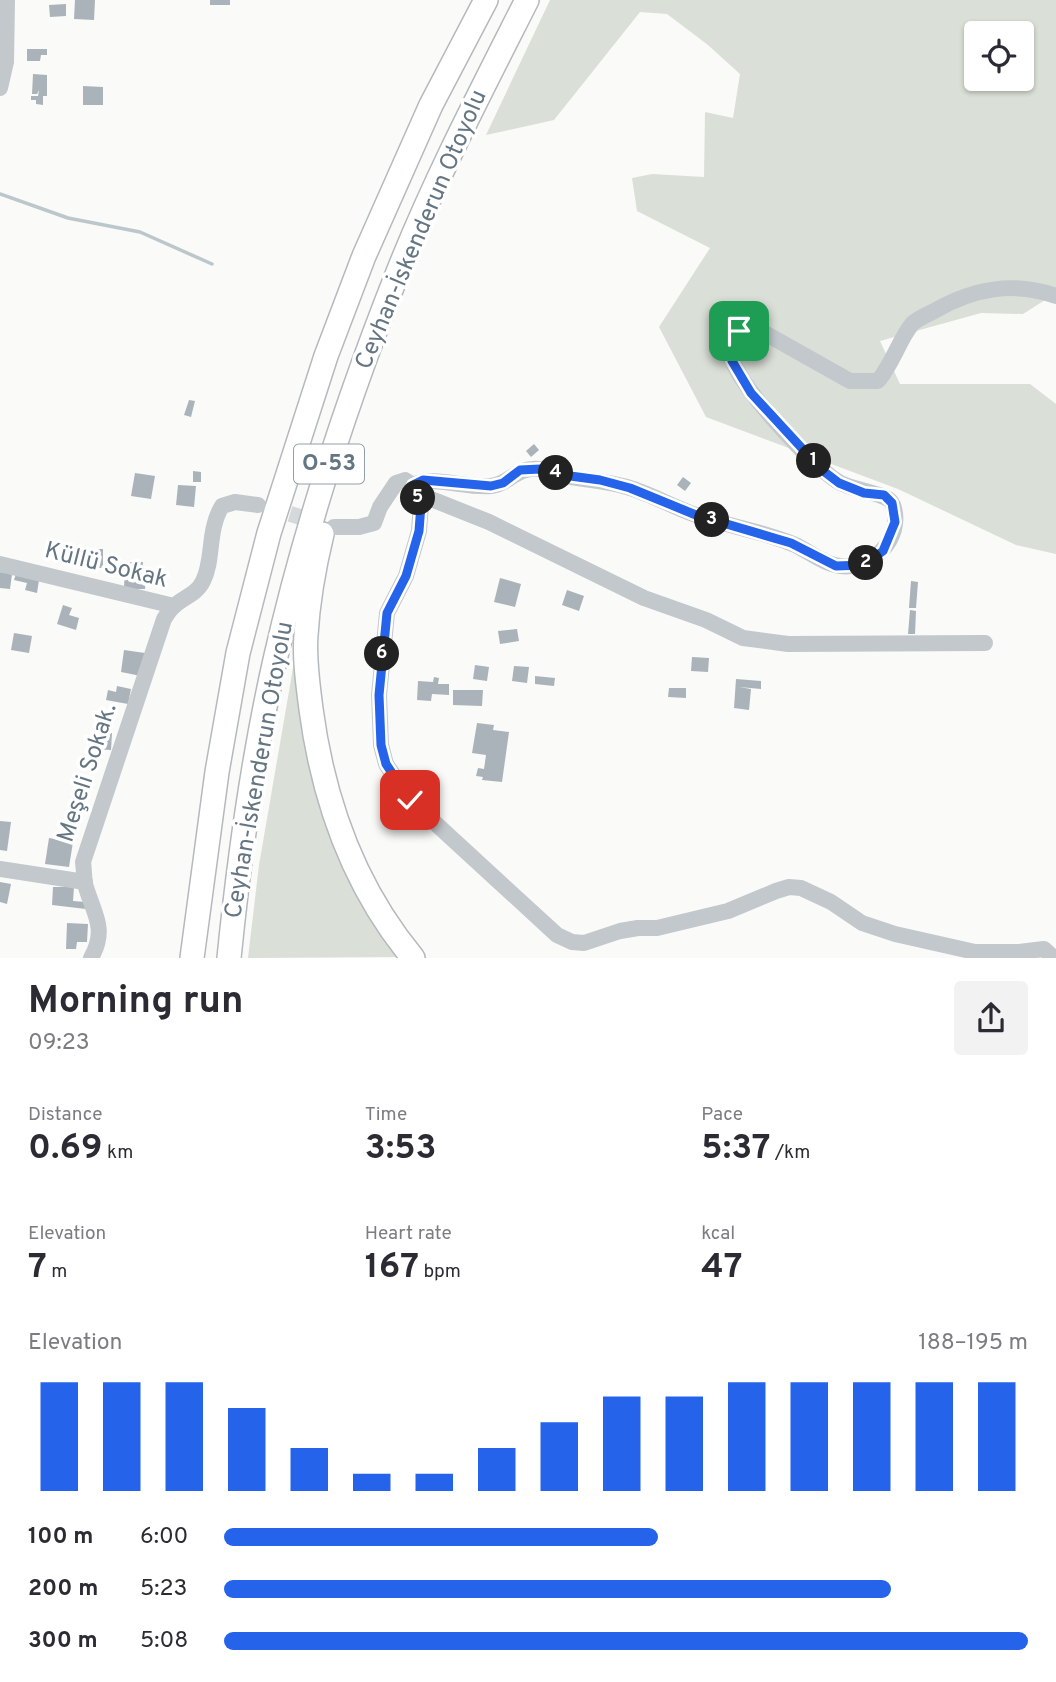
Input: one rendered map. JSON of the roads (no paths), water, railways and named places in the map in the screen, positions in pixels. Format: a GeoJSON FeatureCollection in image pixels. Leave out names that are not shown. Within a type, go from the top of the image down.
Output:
{"type":"FeatureCollection","features":[{"type":"Feature","properties":{"kind":"highway","name":"Ceyhan-İskenderun Otoyolu"},"geometry":{"type":"LineString","coordinates":[[192,957],[213,797],[233,680],[269,533],[326,356],[365,256],[431,105],[485,0]]}},
{"type":"Feature","properties":{"kind":"highway","name":"Ceyhan-İskenderun Otoyolu"},"geometry":{"type":"LineString","coordinates":[[229,957],[251,791],[275,661],[305,543],[332,455],[361,368],[399,270],[464,121],[527,0]]}},
{"type":"Feature","properties":{"kind":"highway"},"geometry":{"type":"LineString","coordinates":[[399,270],[366,371],[328,511],[313,584],[306,636],[308,684],[316,742],[329,799],[347,849],[371,897],[412,957]]}},
{"type":"Feature","properties":{"kind":"street"},"geometry":{"type":"LineString","coordinates":[[0,88],[6,62],[3,42],[7,0]]}},
{"type":"Feature","properties":{"kind":"street"},"geometry":{"type":"LineString","coordinates":[[414,489],[423,480],[491,486],[503,483],[520,470],[540,469],[630,488],[696,515],[791,543],[836,566],[864,565],[883,551],[895,522],[892,503],[884,495],[864,493],[839,483],[822,470],[751,393],[732,361],[729,341],[739,331],[761,331],[850,381],[878,381],[888,369],[913,323],[942,307],[993,288],[1033,288],[1056,296]]}},
{"type":"Feature","properties":{"kind":"street"},"geometry":{"type":"LineString","coordinates":[[334,527],[359,527],[374,523],[380,507],[396,483],[405,480],[414,489],[489,522],[644,598],[706,620],[743,638],[788,644],[985,643]]}},
{"type":"Feature","properties":{"kind":"street"},"geometry":{"type":"LineString","coordinates":[[414,489],[421,505],[419,531],[406,576],[387,613],[383,645],[380,720],[381,745],[386,764],[410,800],[557,934],[572,942],[584,943],[620,931],[657,928],[728,911],[789,887],[801,888],[831,902],[862,923],[895,934],[975,951],[1019,952],[1044,948],[1054,950]]}},
{"type":"Feature","properties":{"kind":"street","name":"Küllü Sokak"},"geometry":{"type":"LineString","coordinates":[[0,564],[174,606],[200,587],[205,577],[216,516],[222,506],[235,502],[258,505]]}},
{"type":"Feature","properties":{"kind":"street","name":"Meşeli Sokak."},"geometry":{"type":"LineString","coordinates":[[91,957],[100,932],[85,882],[83,862],[164,619],[174,606]]}},
{"type":"Feature","properties":{"kind":"street"},"geometry":{"type":"LineString","coordinates":[[0,869],[85,882]]}},
{"type":"Feature","properties":{"kind":"waterway"},"geometry":{"type":"LineString","coordinates":[[0,194],[68,218],[140,232],[212,264]]}},
{"type":"Feature","properties":{"kind":"tunnel"},"geometry":{"type":"LineString","coordinates":[[267,507],[320,523]]}}]}
